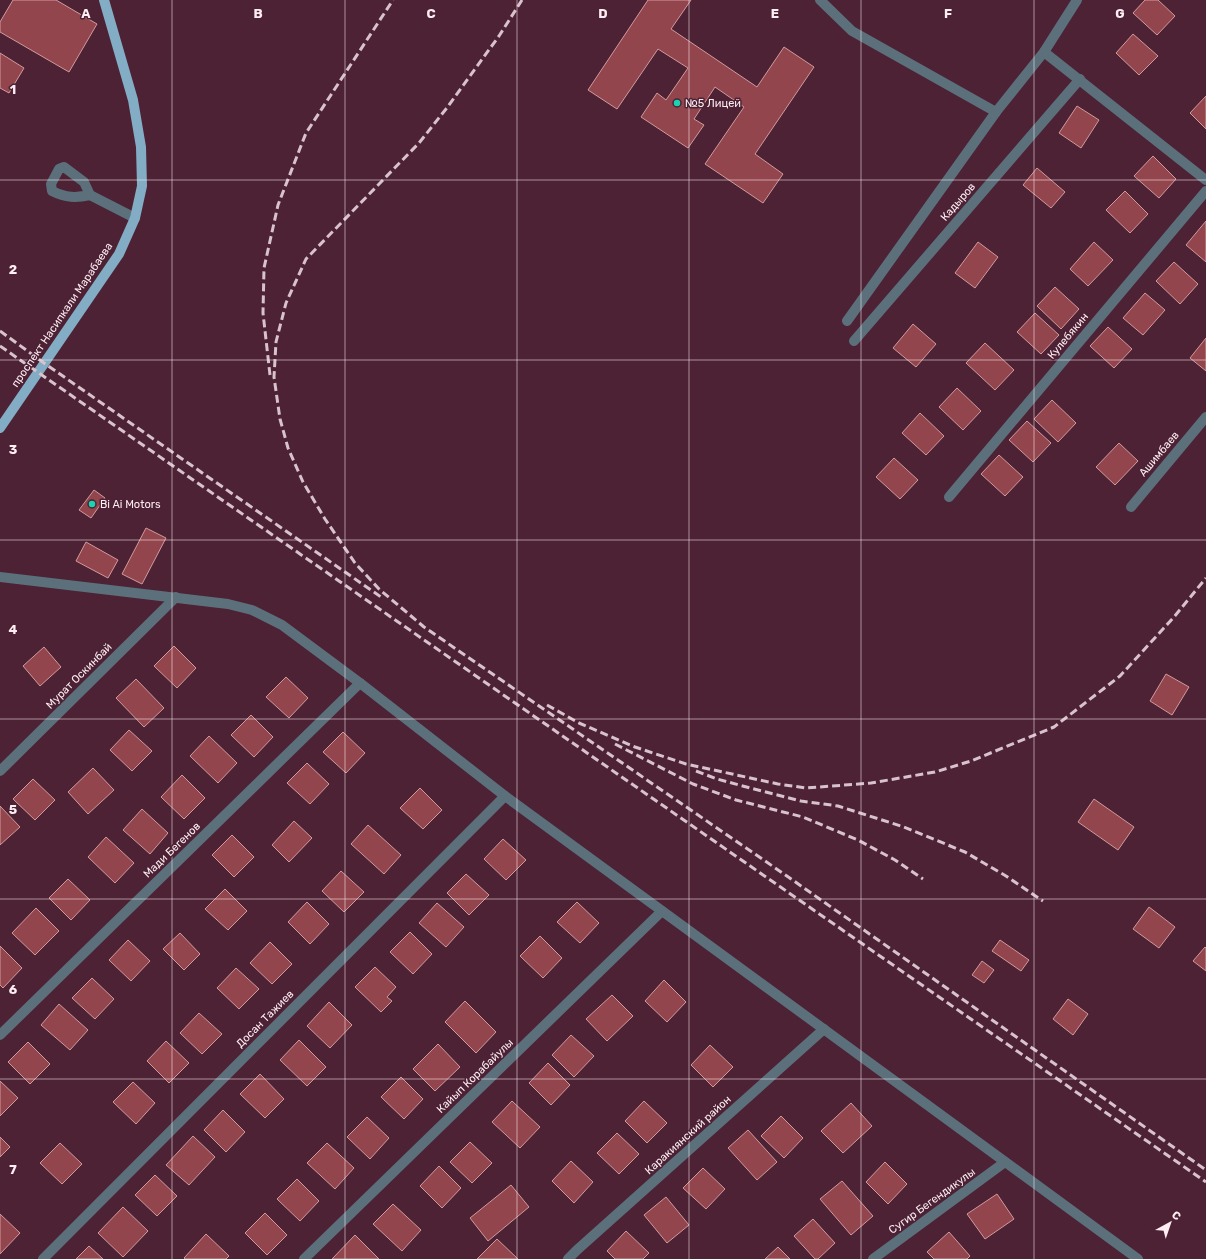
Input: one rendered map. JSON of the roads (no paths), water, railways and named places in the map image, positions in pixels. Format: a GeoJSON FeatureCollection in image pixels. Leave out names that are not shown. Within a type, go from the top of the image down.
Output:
{"type":"FeatureCollection","features":[{"type":"Feature","properties":{"kind":"main road","name":"проспект Насипкали Марабаева"},"geometry":{"type":"LineString","coordinates":[[0,428],[119,254],[135,218],[142,186],[141,147],[133,100],[104,0]]}},
{"type":"Feature","properties":{"kind":"street"},"geometry":{"type":"LineString","coordinates":[[820,0],[852,31],[996,112]]}},
{"type":"Feature","properties":{"kind":"street"},"geometry":{"type":"LineString","coordinates":[[847,321],[996,112],[1044,52],[1077,0]]}},
{"type":"Feature","properties":{"kind":"street"},"geometry":{"type":"LineString","coordinates":[[1044,52],[1206,180]]}},
{"type":"Feature","properties":{"kind":"street","name":"Кадыров"},"geometry":{"type":"LineString","coordinates":[[854,341],[1080,79]]}},
{"type":"Feature","properties":{"kind":"street","name":"Кулебякин"},"geometry":{"type":"LineString","coordinates":[[949,497],[1206,191]]}},
{"type":"Feature","properties":{"kind":"street"},"geometry":{"type":"LineString","coordinates":[[90,195],[135,218]]}},
{"type":"Feature","properties":{"kind":"street","name":"Ашимбаев"},"geometry":{"type":"LineString","coordinates":[[1131,507],[1206,417]]}},
{"type":"Feature","properties":{"kind":"street"},"geometry":{"type":"LineString","coordinates":[[0,577],[228,604],[252,610],[282,625],[360,683],[505,796],[1138,1259]]}},
{"type":"Feature","properties":{"kind":"street","name":"Мурат Оскинбай"},"geometry":{"type":"LineString","coordinates":[[0,771],[176,597]]}},
{"type":"Feature","properties":{"kind":"street","name":"Мади Бегенов"},"geometry":{"type":"LineString","coordinates":[[0,1035],[360,683]]}},
{"type":"Feature","properties":{"kind":"street","name":"Досан Тажиев"},"geometry":{"type":"LineString","coordinates":[[43,1259],[505,796]]}},
{"type":"Feature","properties":{"kind":"street","name":"Кайып Корабайулы"},"geometry":{"type":"LineString","coordinates":[[304,1259],[662,911]]}},
{"type":"Feature","properties":{"kind":"street","name":"Каракиянский район"},"geometry":{"type":"LineString","coordinates":[[568,1259],[824,1029]]}},
{"type":"Feature","properties":{"kind":"street","name":"Сугир Бегендикулы"},"geometry":{"type":"LineString","coordinates":[[873,1259],[1005,1162]]}},
{"type":"Feature","properties":{"kind":"railway"},"geometry":{"type":"LineString","coordinates":[[270,375],[263,313],[264,268],[278,205],[306,133],[393,0]]}},
{"type":"Feature","properties":{"kind":"railway"},"geometry":{"type":"LineString","coordinates":[[522,0],[499,36],[446,109],[419,143],[306,259],[286,303],[276,342],[274,377],[280,419],[288,448],[303,482],[325,519],[355,563],[379,589],[424,627],[784,874],[1206,1170]]}},
{"type":"Feature","properties":{"kind":"railway"},"geometry":{"type":"LineString","coordinates":[[0,331],[381,597]]}},
{"type":"Feature","properties":{"kind":"railway"},"geometry":{"type":"LineString","coordinates":[[0,346],[1206,1182]]}},
{"type":"Feature","properties":{"kind":"railway"},"geometry":{"type":"LineString","coordinates":[[547,705],[579,723],[635,747],[686,764],[778,784],[806,788],[871,783],[935,772],[971,761],[1054,727],[1120,676],[1174,617],[1206,578]]}},
{"type":"Feature","properties":{"kind":"railway"},"geometry":{"type":"LineString","coordinates":[[615,744],[693,784],[736,800],[803,817],[858,840],[895,860],[923,879]]}},
{"type":"Feature","properties":{"kind":"railway"},"geometry":{"type":"LineString","coordinates":[[696,771],[717,779],[801,801],[838,806],[904,827],[965,852],[1006,876],[1043,901]]}},
{"type":"Feature","properties":{"kind":"place","name":"№5 Лицей"},"geometry":{"type":"Point","coordinates":[677,103]}},
{"type":"Feature","properties":{"kind":"place","name":"Bi Ai Motors"},"geometry":{"type":"Point","coordinates":[92,504]}}]}
